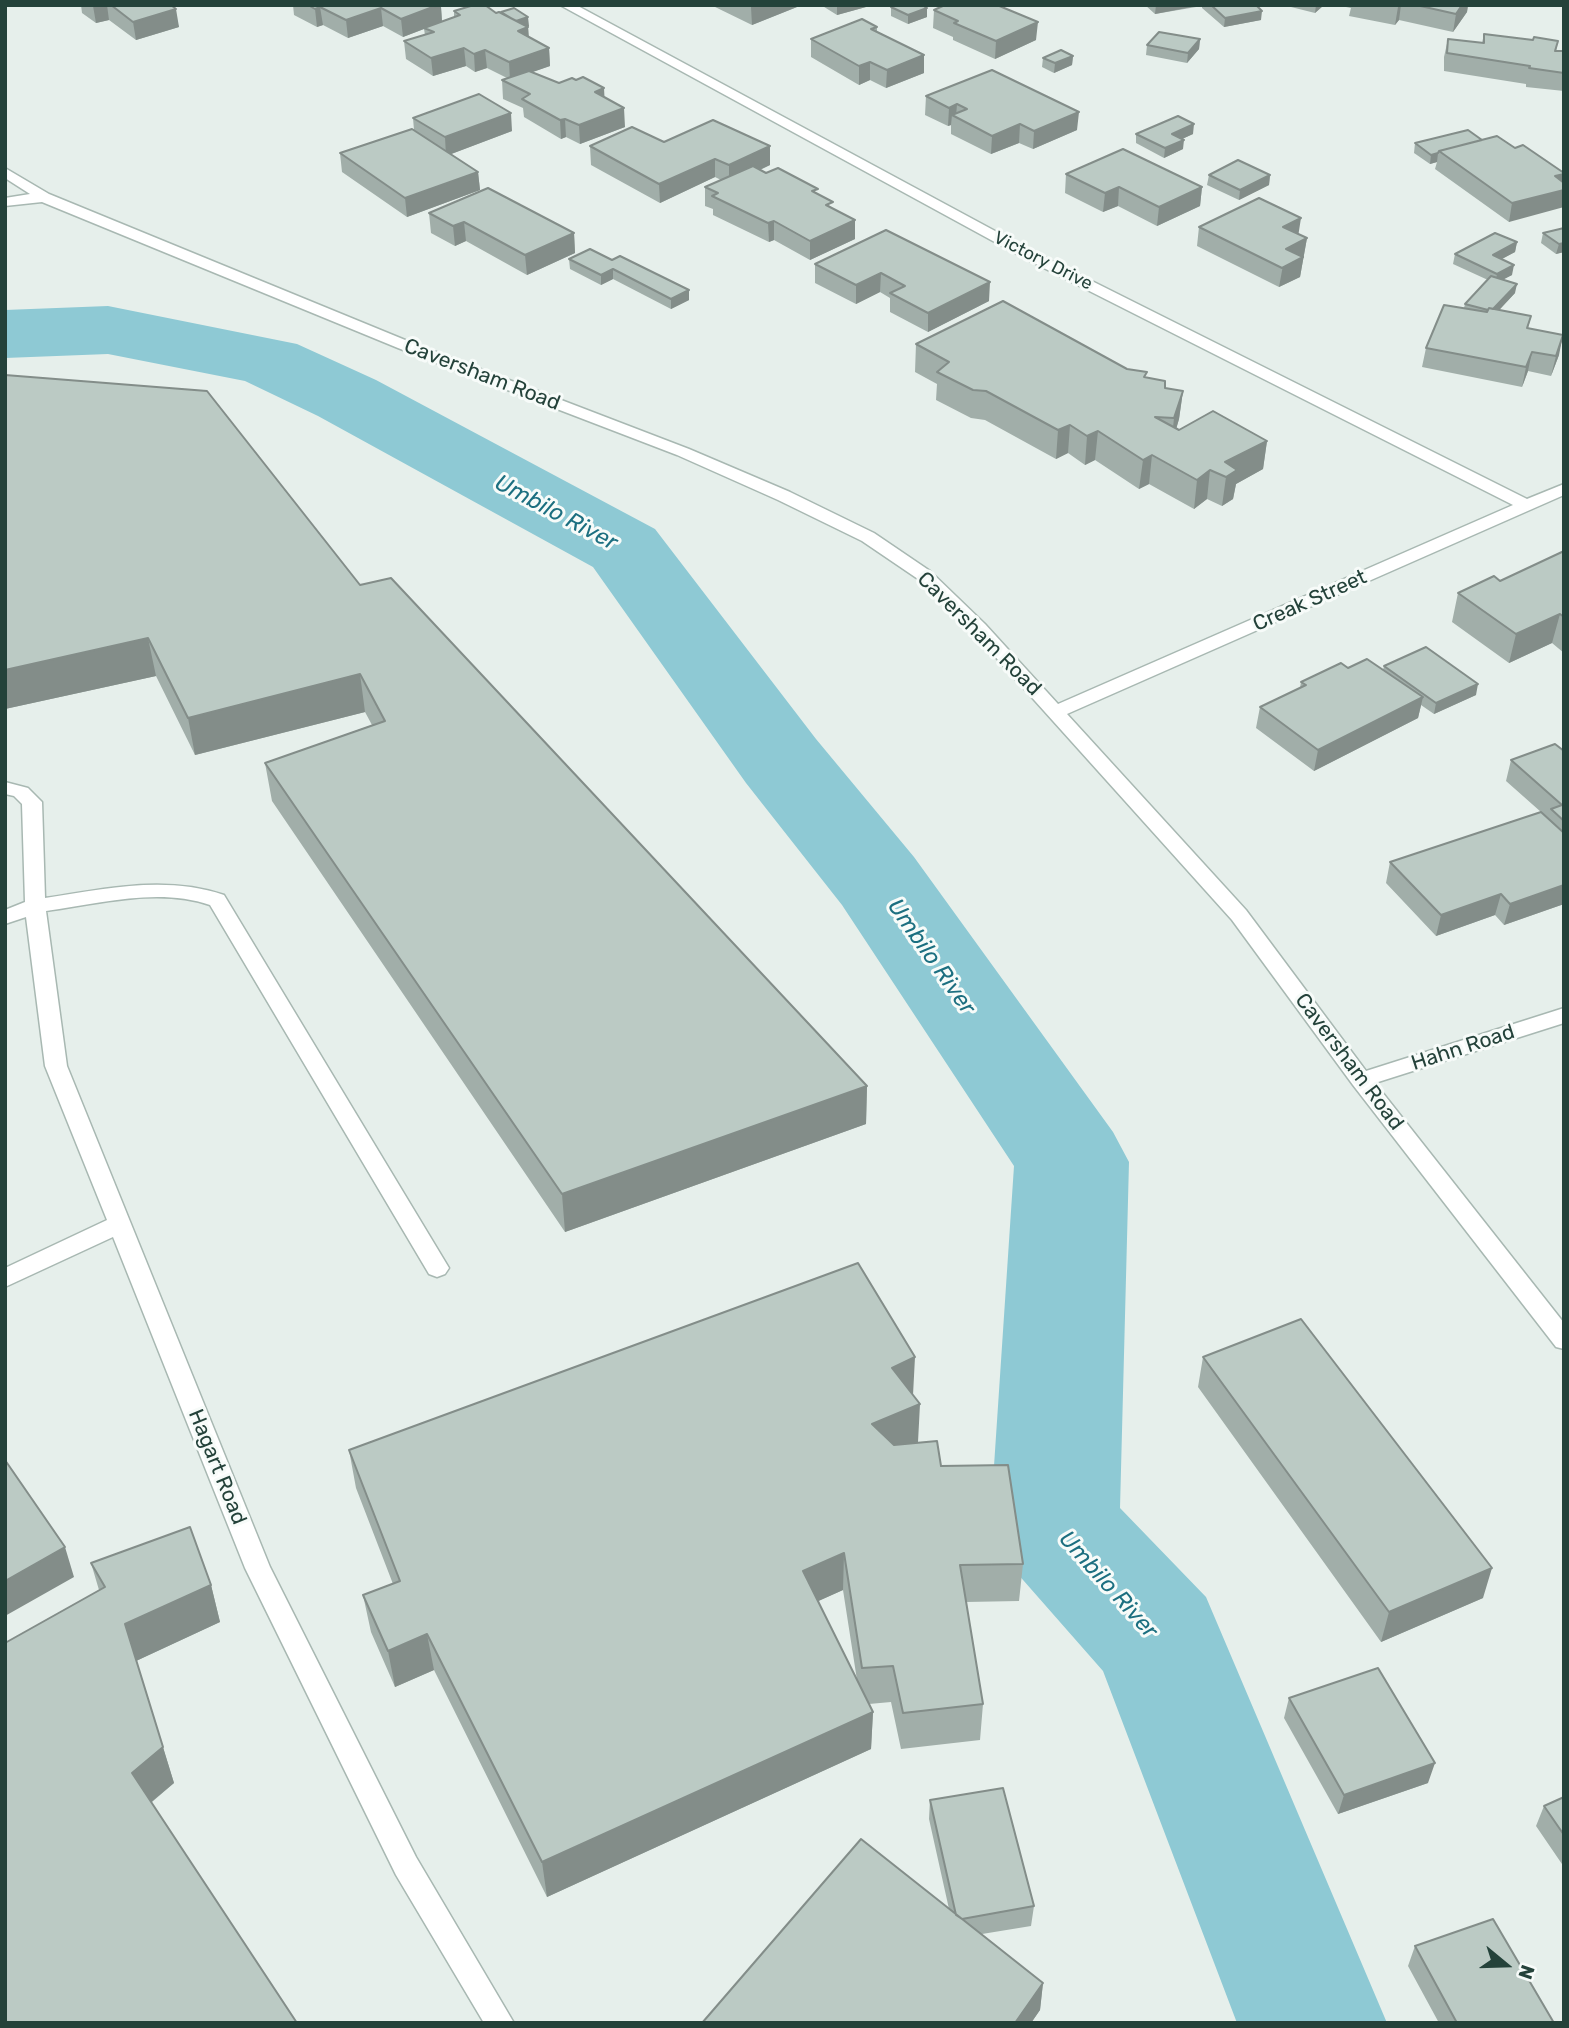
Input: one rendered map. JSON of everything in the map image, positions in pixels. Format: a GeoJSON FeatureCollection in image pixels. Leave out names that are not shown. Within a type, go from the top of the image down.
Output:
{"type":"FeatureCollection","features":[{"type":"Feature","properties":{"kind":"street","name":"Victory Drive"},"geometry":{"type":"LineString","coordinates":[[566,5],[1029,255],[1526,505]]}},
{"type":"Feature","properties":{"kind":"street","name":"Caversham Road"},"geometry":{"type":"LineString","coordinates":[[5,172],[44,197],[404,345],[683,452],[785,496],[868,537],[924,575],[979,628],[1239,915],[1361,1080],[1564,1340]]}},
{"type":"Feature","properties":{"kind":"street"},"geometry":{"type":"LineString","coordinates":[[5,202],[44,197]]}},
{"type":"Feature","properties":{"kind":"street","name":"Creak Street"},"geometry":{"type":"LineString","coordinates":[[1056,712],[1564,489]]}},
{"type":"Feature","properties":{"kind":"street","name":"Hagart Road"},"geometry":{"type":"LineString","coordinates":[[5,788],[21,792],[32,802],[35,906],[56,1066],[119,1224],[258,1568],[406,1866],[499,2023]]}},
{"type":"Feature","properties":{"kind":"street"},"geometry":{"type":"LineString","coordinates":[[5,917],[35,906],[167,890],[190,891],[217,900],[438,1268]]}},
{"type":"Feature","properties":{"kind":"street","name":"Hahn Road"},"geometry":{"type":"LineString","coordinates":[[1361,1080],[1564,1015]]}},
{"type":"Feature","properties":{"kind":"street"},"geometry":{"type":"LineString","coordinates":[[5,1278],[119,1224]]}},
{"type":"Feature","properties":{"kind":"building"},"geometry":{"type":"Polygon","coordinates":[[[111,5],[171,5],[176,9],[133,22],[111,5]]]}},
{"type":"Feature","properties":{"kind":"building"},"geometry":{"type":"Polygon","coordinates":[[[308,5],[438,5],[401,19],[381,8],[346,20],[320,7],[315,9],[308,5]]]}},
{"type":"Feature","properties":{"kind":"building"},"geometry":{"type":"Polygon","coordinates":[[[485,5],[496,13],[499,12],[528,27],[518,31],[549,48],[509,62],[485,50],[474,54],[464,48],[431,58],[404,41],[434,32],[424,28],[460,15],[454,11],[485,5]]]}},
{"type":"Feature","properties":{"kind":"building"},"geometry":{"type":"Polygon","coordinates":[[[922,5],[927,8],[908,15],[891,7],[922,5]]]}},
{"type":"Feature","properties":{"kind":"building"},"geometry":{"type":"Polygon","coordinates":[[[945,5],[997,5],[1038,22],[996,41],[954,23],[958,21],[934,10],[945,5]]]}},
{"type":"Feature","properties":{"kind":"building"},"geometry":{"type":"Polygon","coordinates":[[[1211,5],[1256,5],[1262,11],[1225,18],[1211,5]]]}},
{"type":"Feature","properties":{"kind":"building"},"geometry":{"type":"Polygon","coordinates":[[[1416,5],[1462,5],[1456,14],[1416,5]]]}},
{"type":"Feature","properties":{"kind":"building"},"geometry":{"type":"Polygon","coordinates":[[[514,8],[528,17],[516,21],[501,12],[514,8]]]}},
{"type":"Feature","properties":{"kind":"building"},"geometry":{"type":"Polygon","coordinates":[[[862,19],[877,27],[871,29],[924,55],[887,70],[870,62],[859,66],[811,39],[862,19]]]}},
{"type":"Feature","properties":{"kind":"building"},"geometry":{"type":"Polygon","coordinates":[[[1159,32],[1200,39],[1188,53],[1147,45],[1159,32]]]}},
{"type":"Feature","properties":{"kind":"building"},"geometry":{"type":"Polygon","coordinates":[[[1484,34],[1558,41],[1555,51],[1564,51],[1564,73],[1447,53],[1448,39],[1484,43],[1484,34]]]}},
{"type":"Feature","properties":{"kind":"building"},"geometry":{"type":"Polygon","coordinates":[[[1061,50],[1073,56],[1055,63],[1043,58],[1061,50]]]}},
{"type":"Feature","properties":{"kind":"building"},"geometry":{"type":"Polygon","coordinates":[[[992,70],[1079,112],[1034,131],[1020,124],[992,136],[952,115],[967,109],[957,104],[949,108],[926,96],[992,70]]]}},
{"type":"Feature","properties":{"kind":"building"},"geometry":{"type":"Polygon","coordinates":[[[529,71],[559,83],[583,77],[604,88],[595,92],[624,108],[579,125],[565,119],[560,120],[522,99],[530,94],[502,80],[529,71]]]}},
{"type":"Feature","properties":{"kind":"building"},"geometry":{"type":"Polygon","coordinates":[[[479,94],[511,113],[445,137],[413,118],[479,94]]]}},
{"type":"Feature","properties":{"kind":"building"},"geometry":{"type":"Polygon","coordinates":[[[1178,116],[1194,124],[1172,134],[1184,140],[1165,148],[1136,134],[1178,116]]]}},
{"type":"Feature","properties":{"kind":"building"},"geometry":{"type":"Polygon","coordinates":[[[713,120],[770,146],[729,165],[715,159],[659,184],[590,146],[632,127],[664,142],[713,120]]]}},
{"type":"Feature","properties":{"kind":"building"},"geometry":{"type":"Polygon","coordinates":[[[412,129],[478,172],[405,198],[340,153],[412,129]]]}},
{"type":"Feature","properties":{"kind":"building"},"geometry":{"type":"Polygon","coordinates":[[[1468,130],[1482,140],[1431,155],[1415,143],[1468,130]]]}},
{"type":"Feature","properties":{"kind":"building"},"geometry":{"type":"Polygon","coordinates":[[[1497,136],[1515,148],[1523,145],[1564,173],[1555,176],[1564,183],[1564,190],[1512,203],[1439,151],[1497,136]]]}},
{"type":"Feature","properties":{"kind":"building"},"geometry":{"type":"Polygon","coordinates":[[[1123,149],[1202,187],[1159,207],[1119,187],[1105,193],[1066,174],[1123,149]]]}},
{"type":"Feature","properties":{"kind":"building"},"geometry":{"type":"Polygon","coordinates":[[[1238,160],[1270,175],[1240,190],[1209,175],[1238,160]]]}},
{"type":"Feature","properties":{"kind":"building"},"geometry":{"type":"Polygon","coordinates":[[[753,166],[766,173],[778,168],[818,189],[812,191],[833,202],[826,205],[855,220],[810,241],[774,221],[768,223],[712,196],[718,193],[705,187],[753,166]]]}},
{"type":"Feature","properties":{"kind":"building"},"geometry":{"type":"Polygon","coordinates":[[[488,188],[574,233],[525,255],[464,222],[453,226],[429,213],[488,188]]]}},
{"type":"Feature","properties":{"kind":"building"},"geometry":{"type":"Polygon","coordinates":[[[1259,198],[1301,218],[1283,227],[1307,238],[1286,249],[1303,257],[1282,268],[1199,227],[1259,198]]]}},
{"type":"Feature","properties":{"kind":"building"},"geometry":{"type":"Polygon","coordinates":[[[1564,228],[1564,243],[1559,244],[1543,233],[1564,228]]]}},
{"type":"Feature","properties":{"kind":"building"},"geometry":{"type":"Polygon","coordinates":[[[886,230],[990,282],[928,313],[890,293],[905,286],[881,273],[856,285],[815,264],[886,230]]]}},
{"type":"Feature","properties":{"kind":"building"},"geometry":{"type":"Polygon","coordinates":[[[1495,233],[1517,242],[1493,255],[1514,265],[1497,274],[1455,254],[1495,233]]]}},
{"type":"Feature","properties":{"kind":"building"},"geometry":{"type":"Polygon","coordinates":[[[590,249],[612,260],[620,256],[689,290],[671,299],[613,269],[601,275],[569,259],[590,249]]]}},
{"type":"Feature","properties":{"kind":"building"},"geometry":{"type":"Polygon","coordinates":[[[1491,276],[1517,284],[1493,309],[1465,304],[1491,276]]]}},
{"type":"Feature","properties":{"kind":"building"},"geometry":{"type":"Polygon","coordinates":[[[1003,301],[1127,369],[1147,372],[1144,377],[1165,381],[1165,388],[1183,391],[1174,418],[1155,417],[1179,430],[1213,411],[1267,441],[1225,462],[1237,470],[1226,477],[1210,470],[1197,480],[1152,455],[1143,460],[1098,431],[1087,436],[1070,425],[1058,430],[986,391],[973,390],[937,372],[949,362],[916,344],[1003,301]]]}},
{"type":"Feature","properties":{"kind":"building"},"geometry":{"type":"Polygon","coordinates":[[[1444,305],[1487,312],[1489,308],[1531,316],[1527,328],[1563,335],[1556,356],[1532,352],[1526,367],[1426,348],[1444,305]]]}},
{"type":"Feature","properties":{"kind":"building"},"geometry":{"type":"Polygon","coordinates":[[[5,375],[207,391],[360,585],[391,578],[867,1086],[562,1194],[265,763],[385,721],[360,674],[188,718],[148,638],[5,670],[5,375]]]}},
{"type":"Feature","properties":{"kind":"building"},"geometry":{"type":"Polygon","coordinates":[[[1564,551],[1564,617],[1560,614],[1516,634],[1458,593],[1494,576],[1500,581],[1564,551]]]}},
{"type":"Feature","properties":{"kind":"building"},"geometry":{"type":"Polygon","coordinates":[[[1426,647],[1478,684],[1436,703],[1384,666],[1426,647]]]}},
{"type":"Feature","properties":{"kind":"building"},"geometry":{"type":"Polygon","coordinates":[[[1367,659],[1423,697],[1318,750],[1260,707],[1306,685],[1301,682],[1341,663],[1348,668],[1367,659]]]}},
{"type":"Feature","properties":{"kind":"building"},"geometry":{"type":"Polygon","coordinates":[[[1555,744],[1564,751],[1564,821],[1551,809],[1562,805],[1511,760],[1555,744]]]}},
{"type":"Feature","properties":{"kind":"building"},"geometry":{"type":"Polygon","coordinates":[[[1541,812],[1564,833],[1564,885],[1510,904],[1501,894],[1441,915],[1390,862],[1541,812]]]}},
{"type":"Feature","properties":{"kind":"building"},"geometry":{"type":"Polygon","coordinates":[[[858,1263],[915,1357],[892,1368],[920,1404],[872,1424],[894,1445],[937,1441],[941,1466],[1008,1465],[1023,1564],[960,1565],[983,1704],[903,1713],[893,1666],[862,1668],[844,1553],[803,1571],[873,1712],[542,1862],[427,1634],[388,1651],[363,1595],[400,1581],[349,1450],[858,1263]]]}},
{"type":"Feature","properties":{"kind":"building"},"geometry":{"type":"Polygon","coordinates":[[[1301,1319],[1492,1568],[1389,1612],[1203,1357],[1301,1319]]]}},
{"type":"Feature","properties":{"kind":"building"},"geometry":{"type":"Polygon","coordinates":[[[5,1460],[65,1547],[5,1581],[5,1460]]]}},
{"type":"Feature","properties":{"kind":"building"},"geometry":{"type":"Polygon","coordinates":[[[190,1527],[211,1585],[125,1624],[163,1747],[132,1773],[297,2023],[5,2023],[5,1643],[105,1587],[91,1563],[190,1527]]]}},
{"type":"Feature","properties":{"kind":"building"},"geometry":{"type":"Polygon","coordinates":[[[1378,1668],[1435,1763],[1344,1795],[1289,1698],[1378,1668]]]}},
{"type":"Feature","properties":{"kind":"building"},"geometry":{"type":"Polygon","coordinates":[[[1003,1788],[1034,1906],[962,1919],[956,1915],[930,1800],[1003,1788]]]}},
{"type":"Feature","properties":{"kind":"building"},"geometry":{"type":"Polygon","coordinates":[[[1564,1797],[1564,1835],[1544,1806],[1564,1797]]]}},
{"type":"Feature","properties":{"kind":"building"},"geometry":{"type":"Polygon","coordinates":[[[861,1839],[1043,1983],[1015,2023],[702,2023],[861,1839]]]}},
{"type":"Feature","properties":{"kind":"building"},"geometry":{"type":"Polygon","coordinates":[[[1493,1919],[1554,2023],[1457,2023],[1415,1946],[1493,1919]]]}},
{"type":"Feature","properties":{"kind":"waterway","name":"Umbilo River"},"geometry":{"type":"LineString","coordinates":[[5,334],[108,330],[268,361],[347,398],[624,548],[781,761],[878,881],[1072,1162],[1055,1526],[1158,1638],[1312,2023]]}}]}
